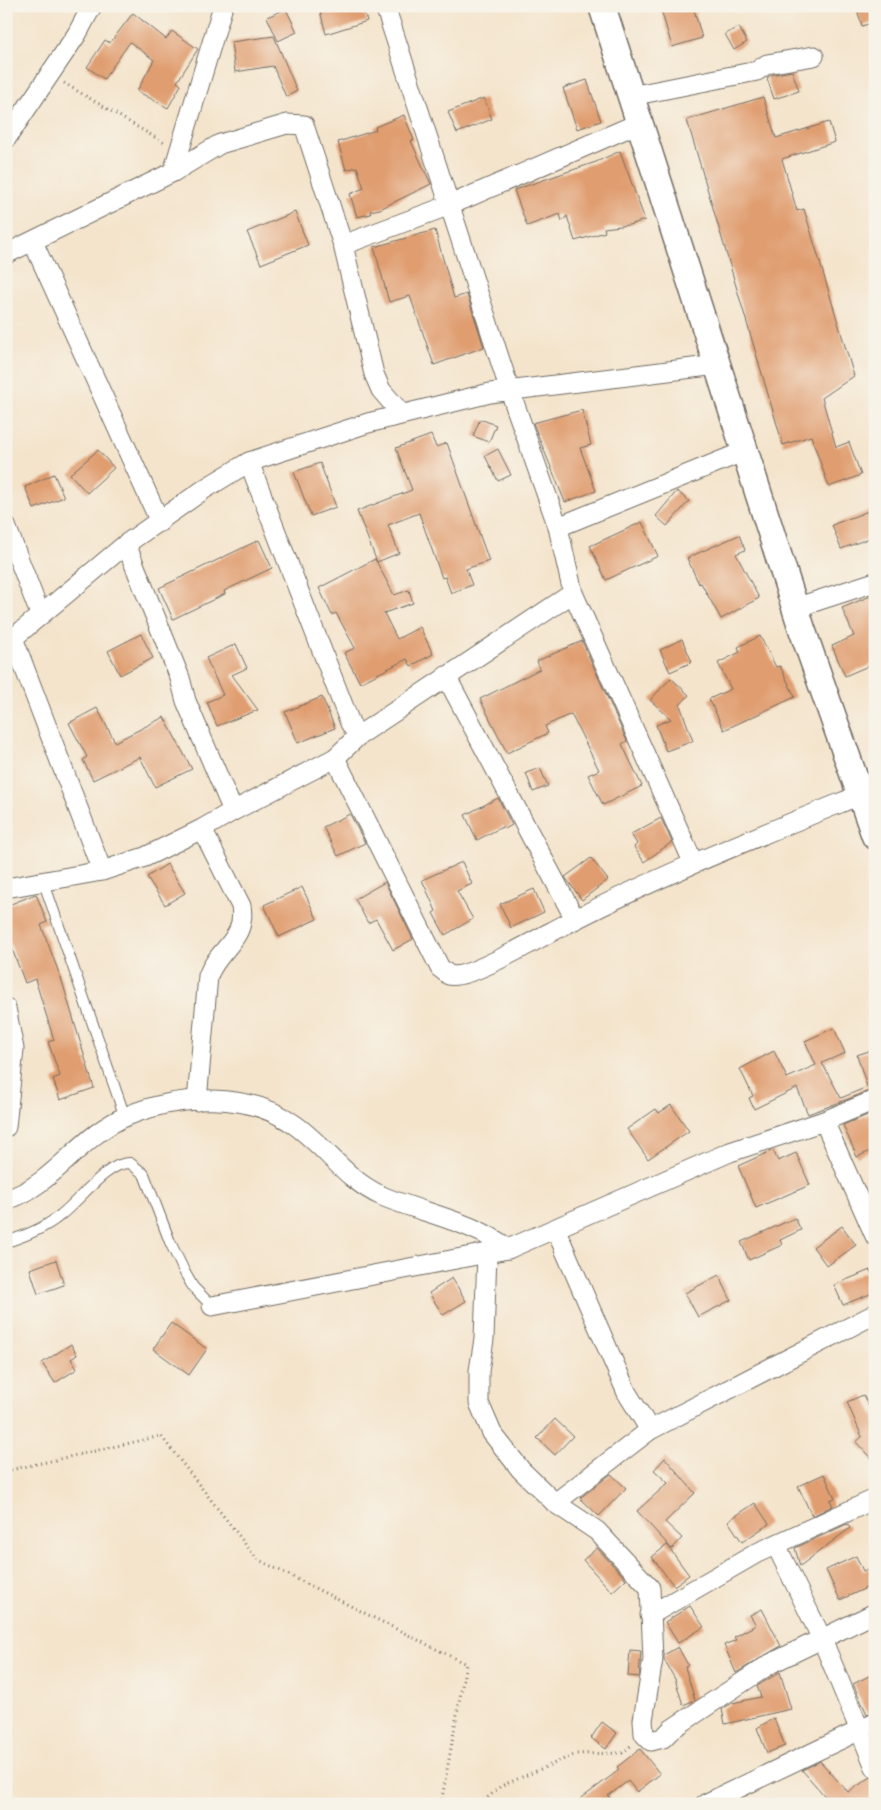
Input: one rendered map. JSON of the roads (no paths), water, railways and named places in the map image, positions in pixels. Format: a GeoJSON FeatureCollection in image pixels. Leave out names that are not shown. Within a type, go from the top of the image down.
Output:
{"type":"FeatureCollection","features":[{"type":"Feature","properties":{"kind":"street"},"geometry":{"type":"LineString","coordinates":[[6,139],[77,34],[92,6]]}},
{"type":"Feature","properties":{"kind":"street"},"geometry":{"type":"LineString","coordinates":[[174,172],[223,6]]}},
{"type":"Feature","properties":{"kind":"street"},"geometry":{"type":"LineString","coordinates":[[385,6],[510,391],[558,527],[573,593],[693,862]]}},
{"type":"Feature","properties":{"kind":"street"},"geometry":{"type":"LineString","coordinates":[[602,6],[795,608],[875,836]]}},
{"type":"Feature","properties":{"kind":"street"},"geometry":{"type":"LineString","coordinates":[[631,96],[757,71],[766,64],[814,56]]}},
{"type":"Feature","properties":{"kind":"street"},"geometry":{"type":"LineString","coordinates":[[343,245],[450,206],[640,123]]}},
{"type":"Feature","properties":{"kind":"street"},"geometry":{"type":"LineString","coordinates":[[6,254],[174,172],[220,144],[287,124],[304,124],[343,245],[374,374],[381,390],[400,412],[393,417]]}},
{"type":"Feature","properties":{"kind":"street"},"geometry":{"type":"LineString","coordinates":[[33,242],[160,522]]}},
{"type":"Feature","properties":{"kind":"street"},"geometry":{"type":"LineString","coordinates":[[102,871],[10,641],[40,614],[126,544],[206,488],[249,462],[368,423],[490,393],[717,365]]}},
{"type":"Feature","properties":{"kind":"street"},"geometry":{"type":"LineString","coordinates":[[558,527],[744,450]]}},
{"type":"Feature","properties":{"kind":"street"},"geometry":{"type":"LineString","coordinates":[[249,462],[350,722],[358,736]]}},
{"type":"Feature","properties":{"kind":"street"},"geometry":{"type":"LineString","coordinates":[[6,526],[40,614]]}},
{"type":"Feature","properties":{"kind":"street"},"geometry":{"type":"LineString","coordinates":[[126,544],[180,678],[186,701],[233,811]]}},
{"type":"Feature","properties":{"kind":"street"},"geometry":{"type":"LineString","coordinates":[[795,608],[875,582]]}},
{"type":"Feature","properties":{"kind":"street"},"geometry":{"type":"LineString","coordinates":[[6,888],[44,883],[102,871],[145,857],[202,829],[335,758],[358,736],[573,593]]}},
{"type":"Feature","properties":{"kind":"street"},"geometry":{"type":"LineString","coordinates":[[446,676],[575,919]]}},
{"type":"Feature","properties":{"kind":"street"},"geometry":{"type":"LineString","coordinates":[[335,758],[440,968],[450,975],[460,975],[488,965],[575,919],[693,862],[860,795]]}},
{"type":"Feature","properties":{"kind":"street"},"geometry":{"type":"LineString","coordinates":[[196,1101],[208,976],[214,963],[238,934],[242,920],[241,906],[202,829]]}},
{"type":"Feature","properties":{"kind":"street"},"geometry":{"type":"LineString","coordinates":[[6,1008],[14,1049],[6,1127]]}},
{"type":"Feature","properties":{"kind":"street"},"geometry":{"type":"LineString","coordinates":[[6,1200],[38,1185],[90,1140],[125,1117],[145,1109],[196,1101],[221,1100],[248,1105],[274,1114],[295,1125],[349,1176],[364,1187],[399,1203],[479,1230],[508,1249]]}},
{"type":"Feature","properties":{"kind":"street"},"geometry":{"type":"LineString","coordinates":[[212,1306],[508,1249],[556,1230],[730,1152],[824,1121],[875,1100]]}},
{"type":"Feature","properties":{"kind":"street"},"geometry":{"type":"LineString","coordinates":[[824,1121],[875,1236]]}},
{"type":"Feature","properties":{"kind":"street"},"geometry":{"type":"LineString","coordinates":[[556,1230],[626,1393],[650,1430]]}},
{"type":"Feature","properties":{"kind":"street"},"geometry":{"type":"LineString","coordinates":[[487,1252],[484,1339],[479,1371],[479,1403],[498,1440],[520,1470],[555,1503],[596,1532],[650,1588],[653,1659],[643,1720],[644,1734],[651,1742],[663,1738],[672,1729],[770,1664],[875,1613]]}},
{"type":"Feature","properties":{"kind":"street"},"geometry":{"type":"LineString","coordinates":[[555,1503],[650,1430],[875,1314]]}},
{"type":"Feature","properties":{"kind":"street"},"geometry":{"type":"LineString","coordinates":[[650,1615],[776,1545],[875,1499]]}},
{"type":"Feature","properties":{"kind":"street"},"geometry":{"type":"LineString","coordinates":[[776,1545],[867,1726],[875,1767]]}},
{"type":"Feature","properties":{"kind":"street"},"geometry":{"type":"LineString","coordinates":[[705,1804],[867,1726]]}},
{"type":"Feature","properties":{"kind":"lane"},"geometry":{"type":"LineString","coordinates":[[44,883],[125,1117]]}},
{"type":"Feature","properties":{"kind":"lane"},"geometry":{"type":"LineString","coordinates":[[6,1242],[30,1234],[58,1218],[113,1166],[130,1163],[144,1174],[170,1242],[185,1273],[194,1287],[212,1306]]}}]}
